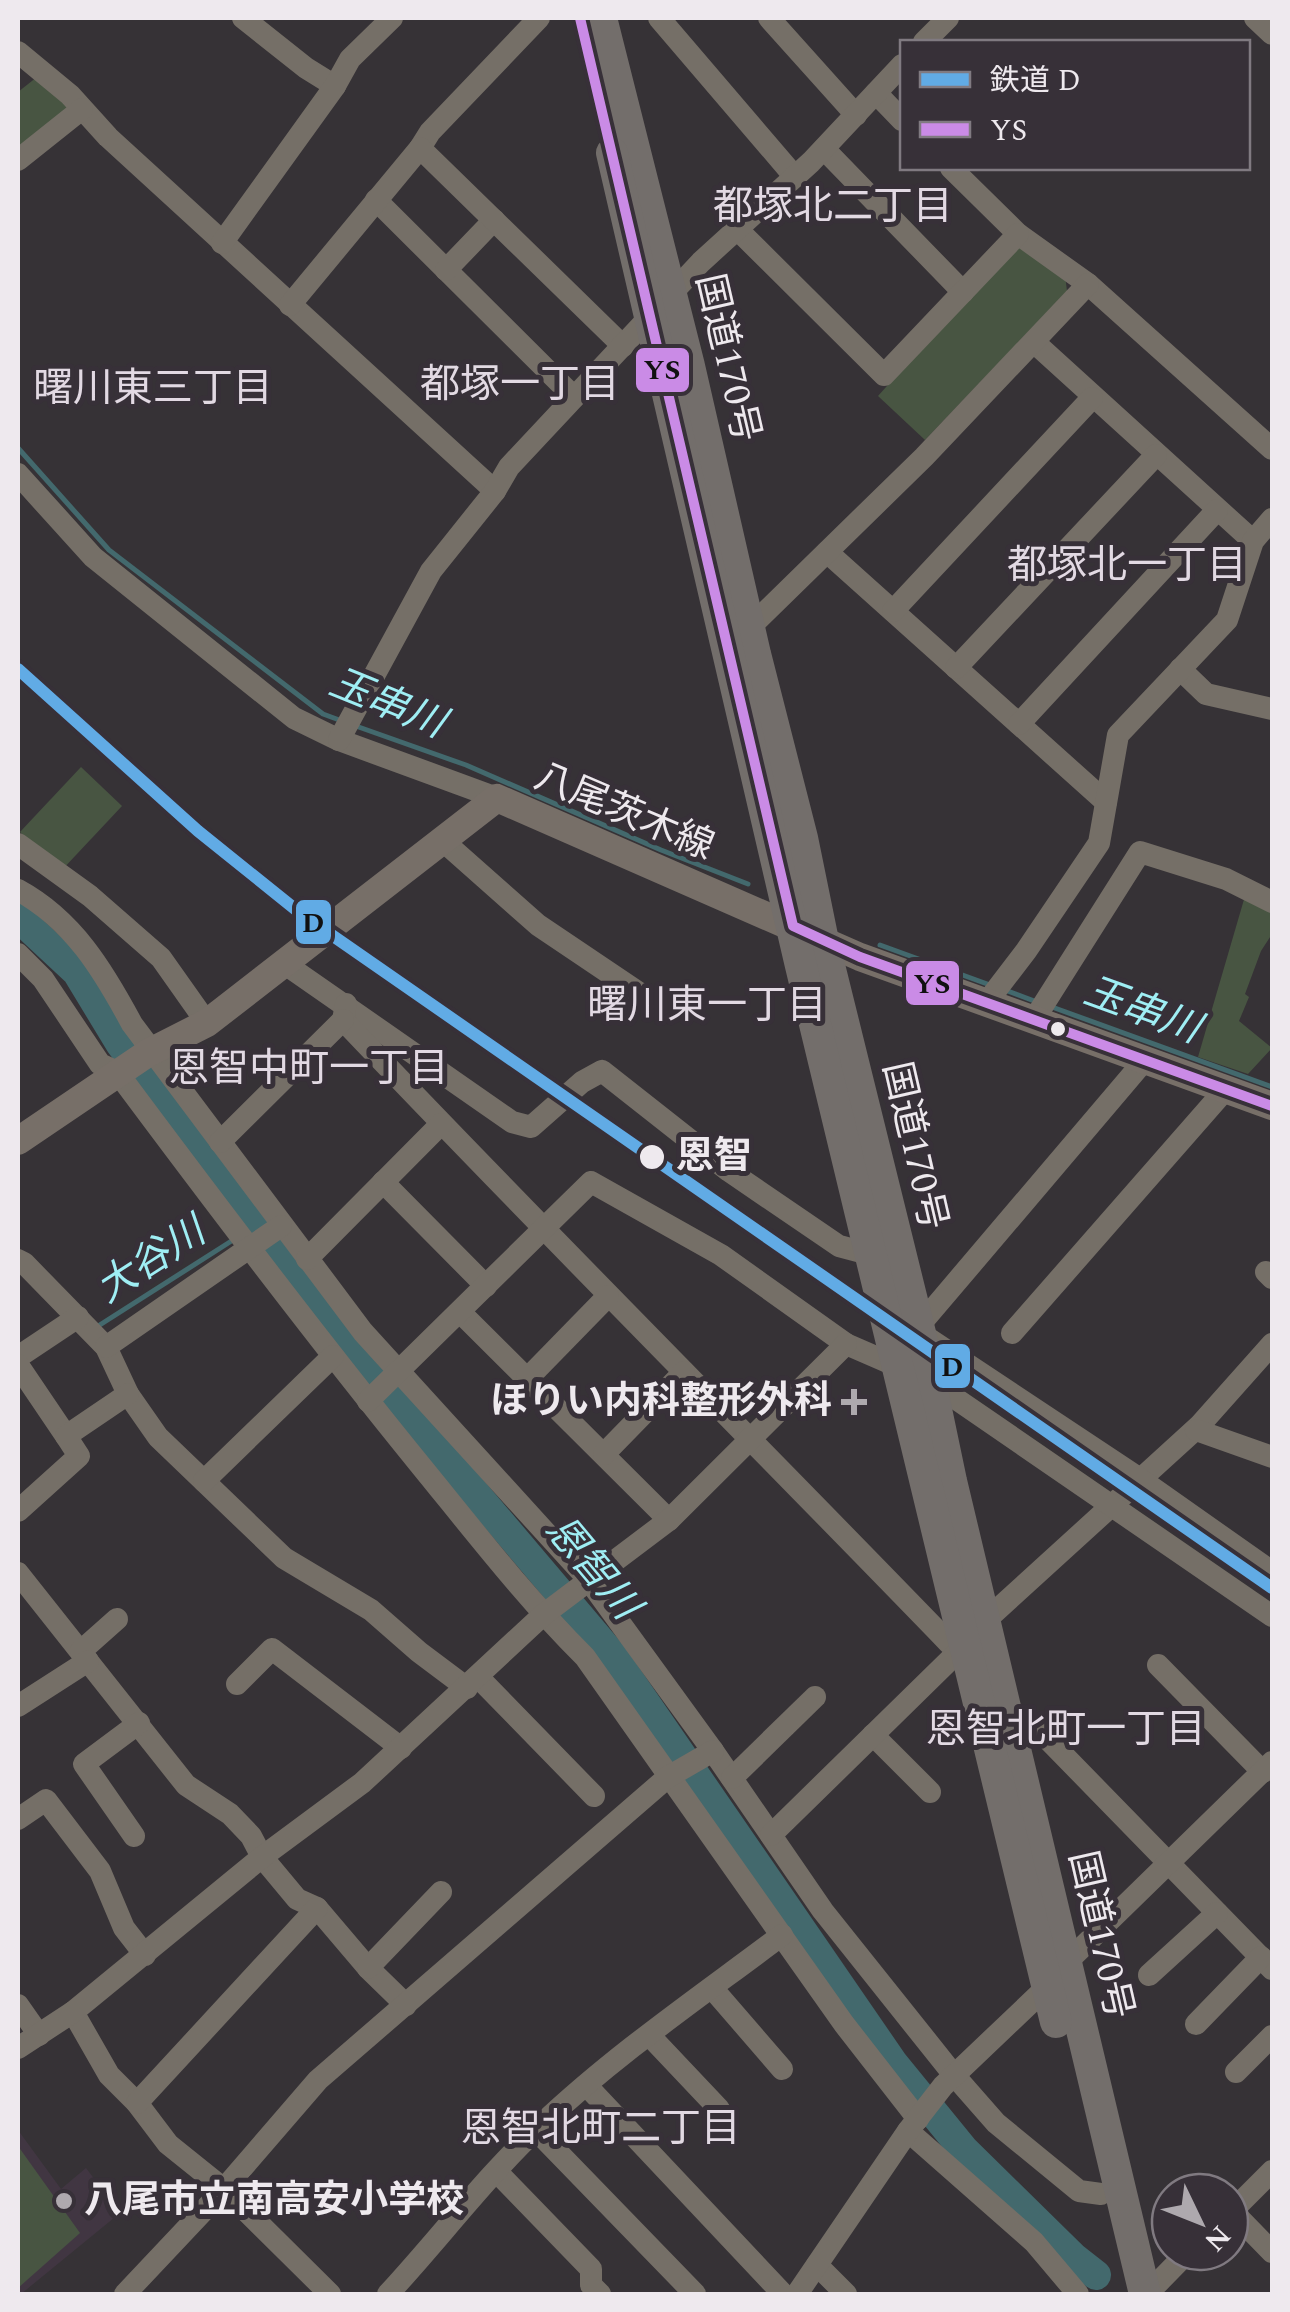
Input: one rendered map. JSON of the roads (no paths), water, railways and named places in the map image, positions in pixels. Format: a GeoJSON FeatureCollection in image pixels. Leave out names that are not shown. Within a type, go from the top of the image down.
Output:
{"type":"FeatureCollection","features":[{"type":"Feature","properties":{"kind":"highway","name":"国道170号"},"geometry":{"type":"LineString","coordinates":[[580,18],[749,628],[802,838],[885,1253],[899,1366],[972,1635],[1057,1975],[1144,2288]]}},
{"type":"Feature","properties":{"kind":"highway","name":"国道170号"},"geometry":{"type":"LineString","coordinates":[[601,18],[793,926],[885,1253],[919,1330],[972,1635],[1007,1715],[1102,2194],[1144,2288]]}},
{"type":"Feature","properties":{"kind":"main road","name":"八尾茨木線"},"geometry":{"type":"LineString","coordinates":[[18,1141],[120,1071],[207,1023],[497,798],[860,958],[1272,1106]]}},
{"type":"Feature","properties":{"kind":"street"},"geometry":{"type":"LineString","coordinates":[[243,18],[335,86]]}},
{"type":"Feature","properties":{"kind":"street"},"geometry":{"type":"LineString","coordinates":[[222,243],[335,86],[350,59],[392,18]]}},
{"type":"Feature","properties":{"kind":"street"},"geometry":{"type":"LineString","coordinates":[[659,18],[795,177]]}},
{"type":"Feature","properties":{"kind":"street"},"geometry":{"type":"LineString","coordinates":[[769,18],[856,116]]}},
{"type":"Feature","properties":{"kind":"street"},"geometry":{"type":"LineString","coordinates":[[926,40],[948,18]]}},
{"type":"Feature","properties":{"kind":"street"},"geometry":{"type":"LineString","coordinates":[[1255,18],[1272,34]]}},
{"type":"Feature","properties":{"kind":"street"},"geometry":{"type":"LineString","coordinates":[[290,305],[430,132],[534,19]]}},
{"type":"Feature","properties":{"kind":"street"},"geometry":{"type":"LineString","coordinates":[[18,52],[495,492]]}},
{"type":"Feature","properties":{"kind":"street"},"geometry":{"type":"LineString","coordinates":[[339,740],[431,572],[495,492],[508,467],[660,306],[824,149],[900,68]]}},
{"type":"Feature","properties":{"kind":"street"},"geometry":{"type":"LineString","coordinates":[[876,93],[900,118]]}},
{"type":"Feature","properties":{"kind":"street"},"geometry":{"type":"LineString","coordinates":[[18,160],[82,109]]}},
{"type":"Feature","properties":{"kind":"street"},"geometry":{"type":"LineString","coordinates":[[420,148],[622,346]]}},
{"type":"Feature","properties":{"kind":"street"},"geometry":{"type":"LineString","coordinates":[[824,149],[963,292]]}},
{"type":"Feature","properties":{"kind":"street"},"geometry":{"type":"LineString","coordinates":[[953,170],[1018,234],[1088,284],[1272,448]]}},
{"type":"Feature","properties":{"kind":"street"},"geometry":{"type":"LineString","coordinates":[[376,200],[574,397]]}},
{"type":"Feature","properties":{"kind":"street"},"geometry":{"type":"LineString","coordinates":[[446,270],[494,220]]}},
{"type":"Feature","properties":{"kind":"street"},"geometry":{"type":"LineString","coordinates":[[737,229],[884,375],[1018,234]]}},
{"type":"Feature","properties":{"kind":"street"},"geometry":{"type":"LineString","coordinates":[[749,628],[1035,343],[1088,284]]}},
{"type":"Feature","properties":{"kind":"street"},"geometry":{"type":"LineString","coordinates":[[1035,343],[1253,541]]}},
{"type":"Feature","properties":{"kind":"street"},"geometry":{"type":"LineString","coordinates":[[893,612],[1092,398]]}},
{"type":"Feature","properties":{"kind":"street"},"geometry":{"type":"LineString","coordinates":[[956,668],[1156,455]]}},
{"type":"Feature","properties":{"kind":"street"},"geometry":{"type":"LineString","coordinates":[[18,474],[93,557],[294,718],[339,740],[497,798]]}},
{"type":"Feature","properties":{"kind":"street"},"geometry":{"type":"LineString","coordinates":[[1018,724],[1218,510]]}},
{"type":"Feature","properties":{"kind":"street"},"geometry":{"type":"LineString","coordinates":[[987,1002],[1099,844],[1118,735],[1227,620],[1253,541],[1272,520]]}},
{"type":"Feature","properties":{"kind":"street"},"geometry":{"type":"LineString","coordinates":[[827,552],[1106,802]]}},
{"type":"Feature","properties":{"kind":"street"},"geometry":{"type":"LineString","coordinates":[[1180,670],[1206,694],[1272,710]]}},
{"type":"Feature","properties":{"kind":"street"},"geometry":{"type":"LineString","coordinates":[[442,840],[538,924],[642,994]]}},
{"type":"Feature","properties":{"kind":"street"},"geometry":{"type":"LineString","coordinates":[[18,844],[90,896],[161,958],[207,1023]]}},
{"type":"Feature","properties":{"kind":"street"},"geometry":{"type":"LineString","coordinates":[[1035,1018],[1140,852],[1226,878],[1272,902]]}},
{"type":"Feature","properties":{"kind":"street"},"geometry":{"type":"LineString","coordinates":[[18,890],[44,906],[86,947],[151,1052],[279,1227],[398,1374],[586,1581],[948,2080],[1079,2191],[1102,2194]]}},
{"type":"Feature","properties":{"kind":"street"},"geometry":{"type":"LineString","coordinates":[[18,954],[43,978],[100,1064],[120,1071],[248,1248],[368,1400],[585,1657],[916,2122],[1034,2242],[1078,2294]]}},
{"type":"Feature","properties":{"kind":"street"},"geometry":{"type":"LineString","coordinates":[[284,964],[344,1012],[512,1122],[531,1128],[582,1082],[602,1071],[729,1171],[839,1246],[885,1253]]}},
{"type":"Feature","properties":{"kind":"street"},"geometry":{"type":"LineString","coordinates":[[344,1012],[441,1124],[949,1643],[972,1635]]}},
{"type":"Feature","properties":{"kind":"street"},"geometry":{"type":"LineString","coordinates":[[220,1142],[344,1012]]}},
{"type":"Feature","properties":{"kind":"street"},"geometry":{"type":"LineString","coordinates":[[1144,1061],[919,1330],[1272,1572]]}},
{"type":"Feature","properties":{"kind":"street"},"geometry":{"type":"LineString","coordinates":[[1012,1333],[1225,1090]]}},
{"type":"Feature","properties":{"kind":"street"},"geometry":{"type":"LineString","coordinates":[[306,1259],[441,1124]]}},
{"type":"Feature","properties":{"kind":"street"},"geometry":{"type":"LineString","coordinates":[[384,1182],[486,1286]]}},
{"type":"Feature","properties":{"kind":"street"},"geometry":{"type":"LineString","coordinates":[[368,1400],[591,1182],[721,1256],[846,1344],[899,1366]]}},
{"type":"Feature","properties":{"kind":"street"},"geometry":{"type":"LineString","coordinates":[[106,1347],[279,1227]]}},
{"type":"Feature","properties":{"kind":"street"},"geometry":{"type":"LineString","coordinates":[[18,1260],[106,1347],[128,1394],[158,1436],[284,1558],[372,1610],[419,1652],[473,1682],[594,1796]]}},
{"type":"Feature","properties":{"kind":"street"},"geometry":{"type":"LineString","coordinates":[[527,1380],[608,1296]]}},
{"type":"Feature","properties":{"kind":"street"},"geometry":{"type":"LineString","coordinates":[[460,1312],[670,1520]]}},
{"type":"Feature","properties":{"kind":"street"},"geometry":{"type":"LineString","coordinates":[[18,1357],[78,1317]]}},
{"type":"Feature","properties":{"kind":"street"},"geometry":{"type":"LineString","coordinates":[[18,2048],[73,2012],[262,1857],[362,1784],[545,1614],[670,1520],[846,1344]]}},
{"type":"Feature","properties":{"kind":"street"},"geometry":{"type":"LineString","coordinates":[[771,1834],[972,1635],[1196,1430],[1272,1344]]}},
{"type":"Feature","properties":{"kind":"street"},"geometry":{"type":"LineString","coordinates":[[204,1481],[333,1356]]}},
{"type":"Feature","properties":{"kind":"street"},"geometry":{"type":"LineString","coordinates":[[18,1365],[80,1456],[18,1511]]}},
{"type":"Feature","properties":{"kind":"street"},"geometry":{"type":"LineString","coordinates":[[604,1454],[684,1372]]}},
{"type":"Feature","properties":{"kind":"street"},"geometry":{"type":"LineString","coordinates":[[930,1381],[1272,1616]]}},
{"type":"Feature","properties":{"kind":"street"},"geometry":{"type":"LineString","coordinates":[[66,1436],[128,1394]]}},
{"type":"Feature","properties":{"kind":"street"},"geometry":{"type":"LineString","coordinates":[[1196,1430],[1272,1457]]}},
{"type":"Feature","properties":{"kind":"street"},"geometry":{"type":"LineString","coordinates":[[18,1574],[186,1785],[230,1814],[251,1836],[262,1857],[297,1900],[317,1908],[406,2005]]}},
{"type":"Feature","properties":{"kind":"street"},"geometry":{"type":"LineString","coordinates":[[18,1706],[85,1656],[117,1619]]}},
{"type":"Feature","properties":{"kind":"street"},"geometry":{"type":"LineString","coordinates":[[237,1684],[272,1649],[401,1748]]}},
{"type":"Feature","properties":{"kind":"street"},"geometry":{"type":"LineString","coordinates":[[798,2294],[948,2080],[1268,1767],[1158,1664]]}},
{"type":"Feature","properties":{"kind":"street"},"geometry":{"type":"LineString","coordinates":[[732,1778],[815,1697]]}},
{"type":"Feature","properties":{"kind":"street"},"geometry":{"type":"LineString","coordinates":[[1007,1715],[1034,1725],[1266,1963],[1196,2024]]}},
{"type":"Feature","properties":{"kind":"street"},"geometry":{"type":"LineString","coordinates":[[134,1836],[84,1764],[139,1723]]}},
{"type":"Feature","properties":{"kind":"street"},"geometry":{"type":"LineString","coordinates":[[873,1735],[930,1792]]}},
{"type":"Feature","properties":{"kind":"street"},"geometry":{"type":"LineString","coordinates":[[125,2294],[224,2189],[318,2080],[671,1776],[710,1751]]}},
{"type":"Feature","properties":{"kind":"street"},"geometry":{"type":"LineString","coordinates":[[18,1819],[46,1800],[100,1871],[124,1928],[145,1956]]}},
{"type":"Feature","properties":{"kind":"street"},"geometry":{"type":"LineString","coordinates":[[368,1968],[441,1892]]}},
{"type":"Feature","properties":{"kind":"street"},"geometry":{"type":"LineString","coordinates":[[137,2103],[317,1908]]}},
{"type":"Feature","properties":{"kind":"street"},"geometry":{"type":"LineString","coordinates":[[1149,1976],[1217,1913]]}},
{"type":"Feature","properties":{"kind":"street"},"geometry":{"type":"LineString","coordinates":[[388,2294],[536,2130],[649,2035],[782,1935]]}},
{"type":"Feature","properties":{"kind":"street"},"geometry":{"type":"LineString","coordinates":[[712,1988],[782,2069]]}},
{"type":"Feature","properties":{"kind":"street"},"geometry":{"type":"LineString","coordinates":[[18,2005],[40,2035]]}},
{"type":"Feature","properties":{"kind":"street"},"geometry":{"type":"LineString","coordinates":[[73,2012],[109,2074],[168,2144],[224,2189],[330,2294]]}},
{"type":"Feature","properties":{"kind":"street"},"geometry":{"type":"LineString","coordinates":[[649,2035],[719,2109]]}},
{"type":"Feature","properties":{"kind":"street"},"geometry":{"type":"LineString","coordinates":[[1236,2072],[1272,2036]]}},
{"type":"Feature","properties":{"kind":"street"},"geometry":{"type":"LineString","coordinates":[[587,2086],[783,2294]]}},
{"type":"Feature","properties":{"kind":"street"},"geometry":{"type":"LineString","coordinates":[[536,2130],[695,2294]]}},
{"type":"Feature","properties":{"kind":"street"},"geometry":{"type":"LineString","coordinates":[[1250,2193],[1272,2171]]}},
{"type":"Feature","properties":{"kind":"street"},"geometry":{"type":"LineString","coordinates":[[497,2172],[591,2269],[591,2285],[600,2294]]}},
{"type":"Feature","properties":{"kind":"street"},"geometry":{"type":"LineString","coordinates":[[1250,2231],[1272,2252]]}},
{"type":"Feature","properties":{"kind":"street"},"geometry":{"type":"LineString","coordinates":[[816,2264],[846,2294]]}},
{"type":"Feature","properties":{"kind":"street"},"geometry":{"type":"LineString","coordinates":[[1144,2288],[1164,2272]]}},
{"type":"Feature","properties":{"kind":"waterway","name":"玉串川"},"geometry":{"type":"LineString","coordinates":[[18,448],[109,550],[323,714],[342,721]]}},
{"type":"Feature","properties":{"kind":"waterway","name":"玉串川"},"geometry":{"type":"LineString","coordinates":[[353,725],[466,765],[748,884]]}},
{"type":"Feature","properties":{"kind":"waterway","name":"恩智川"},"geometry":{"type":"LineString","coordinates":[[18,917],[77,972],[120,1043],[255,1226],[348,1343],[613,1656],[893,2063],[964,2150],[1096,2275]]}},
{"type":"Feature","properties":{"kind":"waterway","name":"玉串川"},"geometry":{"type":"LineString","coordinates":[[880,945],[990,985]]}},
{"type":"Feature","properties":{"kind":"waterway","name":"玉串川"},"geometry":{"type":"LineString","coordinates":[[1005,990],[1037,1002]]}},
{"type":"Feature","properties":{"kind":"waterway","name":"玉串川"},"geometry":{"type":"LineString","coordinates":[[1052,1007],[1272,1087]]}},
{"type":"Feature","properties":{"kind":"waterway","name":"大谷川"},"geometry":{"type":"LineString","coordinates":[[95,1328],[233,1240]]}},
{"type":"Feature","properties":{"kind":"rail line","name":"D"},"geometry":{"type":"LineString","coordinates":[[18,669],[198,831],[300,913],[1272,1588]]}},
{"type":"Feature","properties":{"kind":"place","name":"恩智"},"geometry":{"type":"Point","coordinates":[652,1157]}},
{"type":"Feature","properties":{"kind":"place","name":"ほりい内科整形外科"},"geometry":{"type":"Point","coordinates":[854,1402]}},
{"type":"Feature","properties":{"kind":"place","name":"八尾市立南高安小学校"},"geometry":{"type":"Point","coordinates":[64,2201]}},
{"type":"Feature","properties":{"kind":"district","name":"都塚北二丁目"},"geometry":{"type":"Point","coordinates":[833,207]}},
{"type":"Feature","properties":{"kind":"district","name":"都塚一丁目"},"geometry":{"type":"Point","coordinates":[520,385]}},
{"type":"Feature","properties":{"kind":"district","name":"曙川東三丁目"},"geometry":{"type":"Point","coordinates":[153,389]}},
{"type":"Feature","properties":{"kind":"district","name":"都塚北一丁目"},"geometry":{"type":"Point","coordinates":[1127,566]}},
{"type":"Feature","properties":{"kind":"district","name":"曙川東一丁目"},"geometry":{"type":"Point","coordinates":[707,1006]}},
{"type":"Feature","properties":{"kind":"district","name":"恩智中町一丁目"},"geometry":{"type":"Point","coordinates":[309,1069]}},
{"type":"Feature","properties":{"kind":"district","name":"恩智北町一丁目"},"geometry":{"type":"Point","coordinates":[1066,1730]}},
{"type":"Feature","properties":{"kind":"district","name":"恩智北町二丁目"},"geometry":{"type":"Point","coordinates":[601,2129]}}]}
